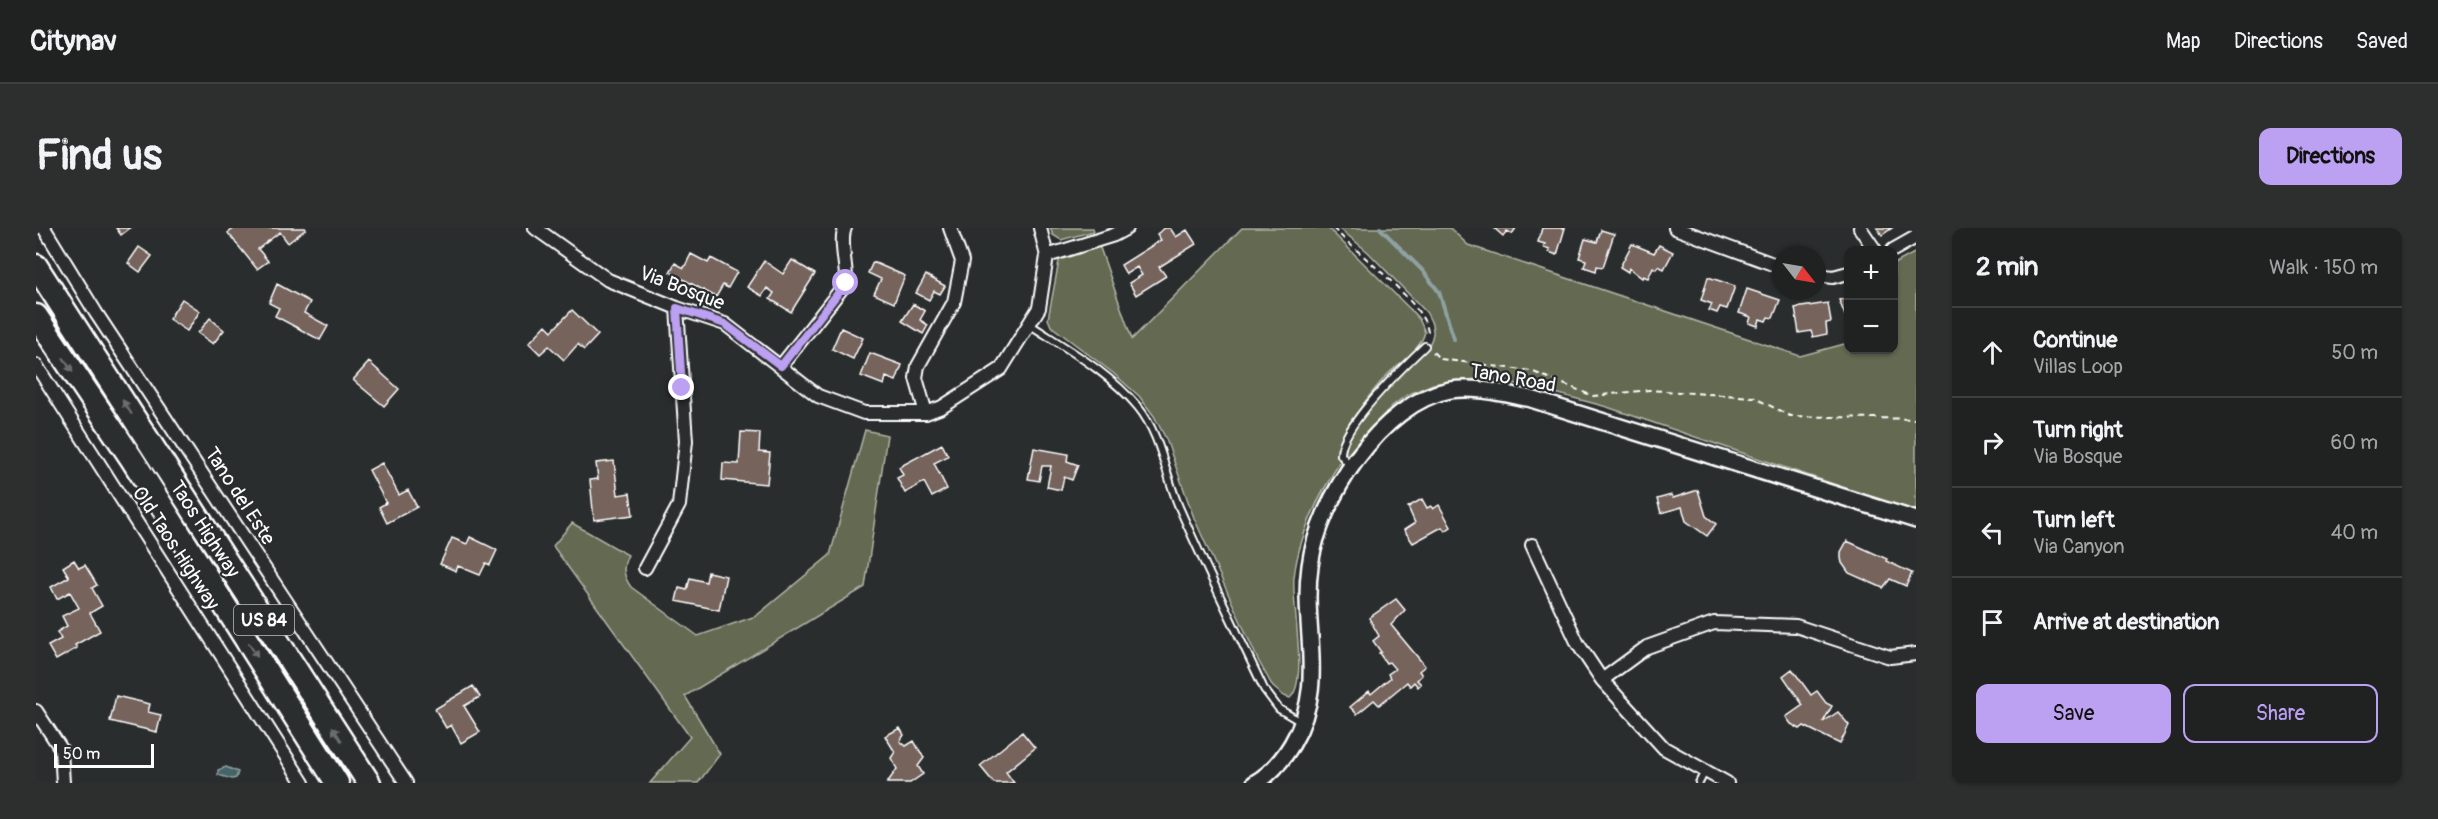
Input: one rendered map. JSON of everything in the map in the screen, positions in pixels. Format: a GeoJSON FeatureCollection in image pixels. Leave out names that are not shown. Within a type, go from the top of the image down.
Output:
{"type":"FeatureCollection","features":[{"type":"Feature","properties":{"kind":"highway","name":"Taos Highway"},"geometry":{"type":"LineString","coordinates":[[36,266],[369,783]]}},
{"type":"Feature","properties":{"kind":"highway","name":"Taos Highway"},"geometry":{"type":"LineString","coordinates":[[36,316],[132,459],[337,783]]}},
{"type":"Feature","properties":{"kind":"street","name":"Tano del Este"},"geometry":{"type":"LineString","coordinates":[[44,228],[99,319],[406,783]]}},
{"type":"Feature","properties":{"kind":"street","name":"Via Bosque"},"geometry":{"type":"LineString","coordinates":[[535,228],[608,280],[677,308],[725,324],[818,396],[864,413],[926,413],[942,407],[1001,369],[1039,308],[1047,256],[1040,228]]}},
{"type":"Feature","properties":{"kind":"street"},"geometry":{"type":"LineString","coordinates":[[781,366],[846,283],[847,267],[841,236],[844,228]]}},
{"type":"Feature","properties":{"kind":"street"},"geometry":{"type":"LineString","coordinates":[[926,413],[916,378],[918,366],[954,302],[962,261],[950,228]]}},
{"type":"Feature","properties":{"kind":"street"},"geometry":{"type":"LineString","coordinates":[[1047,256],[1114,235],[1126,228]]}},
{"type":"Feature","properties":{"kind":"street"},"geometry":{"type":"LineString","coordinates":[[1675,228],[1772,264]]}},
{"type":"Feature","properties":{"kind":"street"},"geometry":{"type":"LineString","coordinates":[[1860,228],[1872,246]]}},
{"type":"Feature","properties":{"kind":"street"},"geometry":{"type":"LineString","coordinates":[[1898,247],[1916,237]]}},
{"type":"Feature","properties":{"kind":"street"},"geometry":{"type":"LineString","coordinates":[[1826,276],[1844,274]]}},
{"type":"Feature","properties":{"kind":"street"},"geometry":{"type":"LineString","coordinates":[[645,568],[678,505],[680,494],[686,441],[677,308]]}},
{"type":"Feature","properties":{"kind":"street","name":"Old Taos Highway"},"geometry":{"type":"LineString","coordinates":[[36,365],[303,783]]}},
{"type":"Feature","properties":{"kind":"street","name":"Tano Road"},"geometry":{"type":"LineString","coordinates":[[1256,783],[1281,760],[1303,723],[1310,701],[1313,672],[1308,578],[1313,547],[1326,513],[1351,467],[1386,426],[1409,406],[1445,391],[1482,390],[1555,406],[1916,520]]}},
{"type":"Feature","properties":{"kind":"street"},"geometry":{"type":"LineString","coordinates":[[1532,545],[1578,644],[1602,680],[1664,748],[1727,783]]}},
{"type":"Feature","properties":{"kind":"street"},"geometry":{"type":"LineString","coordinates":[[1602,680],[1647,647],[1714,623],[1796,626],[1890,657],[1916,654]]}},
{"type":"Feature","properties":{"kind":"street"},"geometry":{"type":"LineString","coordinates":[[36,711],[61,749],[63,783]]}},
{"type":"Feature","properties":{"kind":"lane"},"geometry":{"type":"LineString","coordinates":[[1029,324],[1099,370],[1144,416],[1155,436],[1180,508],[1264,689],[1270,700],[1280,709],[1303,723]]}},
{"type":"Feature","properties":{"kind":"lane"},"geometry":{"type":"LineString","coordinates":[[1351,467],[1341,455],[1342,444],[1386,384],[1425,346]]}},
{"type":"Feature","properties":{"kind":"lane"},"geometry":{"type":"LineString","coordinates":[[1699,783],[1705,771]]}},
{"type":"Feature","properties":{"kind":"path"},"geometry":{"type":"LineString","coordinates":[[1333,228],[1362,253],[1418,310],[1428,328],[1425,346],[1440,359],[1531,371],[1593,396],[1649,390],[1753,397],[1790,416],[1916,419]]}},
{"type":"Feature","properties":{"kind":"green space"},"geometry":{"type":"Polygon","coordinates":[[[1050,228],[1093,228],[1094,231],[1061,240],[1053,235],[1050,228]]]}},
{"type":"Feature","properties":{"kind":"green space"},"geometry":{"type":"Polygon","coordinates":[[[1242,228],[1328,228],[1410,309],[1419,319],[1425,332],[1415,350],[1373,391],[1347,429],[1341,442],[1340,462],[1324,489],[1305,531],[1294,577],[1299,659],[1296,689],[1290,698],[1273,687],[1258,660],[1194,518],[1166,439],[1154,416],[1139,396],[1113,373],[1051,326],[1048,319],[1059,261],[1065,255],[1099,245],[1132,339],[1242,228]]]}},
{"type":"Feature","properties":{"kind":"green space"},"geometry":{"type":"Polygon","coordinates":[[[1339,228],[1450,228],[1468,245],[1800,356],[1844,344],[1844,354],[1898,354],[1898,262],[1916,252],[1916,512],[1607,407],[1533,387],[1486,378],[1433,384],[1407,395],[1392,406],[1346,456],[1346,448],[1350,439],[1364,416],[1394,379],[1423,354],[1433,334],[1426,312],[1368,252],[1339,228]]]}},
{"type":"Feature","properties":{"kind":"green space"},"geometry":{"type":"Polygon","coordinates":[[[865,430],[887,435],[865,587],[685,696],[720,754],[698,783],[650,783],[690,737],[553,546],[572,523],[628,555],[624,571],[631,587],[698,636],[756,616],[830,555],[865,430]]]}},
{"type":"Feature","properties":{"kind":"water"},"geometry":{"type":"Polygon","coordinates":[[[226,767],[238,772],[236,778],[218,775],[218,770],[226,767]]]}},
{"type":"Feature","properties":{"kind":"building"},"geometry":{"type":"Polygon","coordinates":[[[116,228],[130,228],[121,235],[116,228]]]}},
{"type":"Feature","properties":{"kind":"building"},"geometry":{"type":"Polygon","coordinates":[[[235,228],[306,229],[288,243],[280,232],[258,249],[268,261],[257,269],[228,233],[235,228]]]}},
{"type":"Feature","properties":{"kind":"building"},"geometry":{"type":"Polygon","coordinates":[[[1165,228],[1170,228],[1176,237],[1187,230],[1196,244],[1159,267],[1166,276],[1136,295],[1129,283],[1142,275],[1137,267],[1126,274],[1121,265],[1161,240],[1157,234],[1165,228]]]}},
{"type":"Feature","properties":{"kind":"building"},"geometry":{"type":"Polygon","coordinates":[[[1494,228],[1516,228],[1512,234],[1507,231],[1503,236],[1494,228]]]}},
{"type":"Feature","properties":{"kind":"building"},"geometry":{"type":"Polygon","coordinates":[[[1542,228],[1565,228],[1557,255],[1543,247],[1545,244],[1538,242],[1542,228]]]}},
{"type":"Feature","properties":{"kind":"building"},"geometry":{"type":"Polygon","coordinates":[[[1877,228],[1892,228],[1882,235],[1877,228]]]}},
{"type":"Feature","properties":{"kind":"building"},"geometry":{"type":"Polygon","coordinates":[[[1601,230],[1614,234],[1603,267],[1597,266],[1596,271],[1584,267],[1586,260],[1579,258],[1585,239],[1597,242],[1601,230]]]}},
{"type":"Feature","properties":{"kind":"building"},"geometry":{"type":"Polygon","coordinates":[[[1632,244],[1654,253],[1659,245],[1673,252],[1664,269],[1658,266],[1656,269],[1653,267],[1648,278],[1643,276],[1642,278],[1629,268],[1628,272],[1620,267],[1632,244]]]}},
{"type":"Feature","properties":{"kind":"building"},"geometry":{"type":"Polygon","coordinates":[[[139,247],[152,256],[140,272],[128,263],[139,247]]]}},
{"type":"Feature","properties":{"kind":"building"},"geometry":{"type":"Polygon","coordinates":[[[691,254],[708,263],[711,258],[737,272],[728,288],[723,285],[716,297],[670,272],[675,263],[684,268],[691,254]]]}},
{"type":"Feature","properties":{"kind":"building"},"geometry":{"type":"Polygon","coordinates":[[[792,260],[815,274],[791,312],[770,299],[774,293],[767,288],[762,296],[747,287],[764,261],[783,274],[792,260]]]}},
{"type":"Feature","properties":{"kind":"building"},"geometry":{"type":"Polygon","coordinates":[[[873,262],[905,276],[894,303],[874,294],[881,279],[868,273],[873,262]]]}},
{"type":"Feature","properties":{"kind":"building"},"geometry":{"type":"Polygon","coordinates":[[[926,275],[945,286],[940,294],[934,291],[929,300],[916,293],[926,275]]]}},
{"type":"Feature","properties":{"kind":"building"},"geometry":{"type":"Polygon","coordinates":[[[1708,277],[1735,286],[1727,309],[1720,307],[1717,313],[1709,310],[1712,304],[1701,300],[1708,277]]]}},
{"type":"Feature","properties":{"kind":"building"},"geometry":{"type":"Polygon","coordinates":[[[277,284],[310,302],[304,313],[328,326],[320,340],[275,316],[279,308],[269,303],[277,284]]]}},
{"type":"Feature","properties":{"kind":"building"},"geometry":{"type":"Polygon","coordinates":[[[1747,289],[1772,297],[1772,300],[1780,300],[1773,318],[1768,317],[1766,321],[1760,319],[1758,326],[1749,323],[1751,317],[1739,313],[1747,289]]]}},
{"type":"Feature","properties":{"kind":"building"},"geometry":{"type":"Polygon","coordinates":[[[1844,298],[1844,313],[1839,300],[1844,298]]]}},
{"type":"Feature","properties":{"kind":"building"},"geometry":{"type":"Polygon","coordinates":[[[182,299],[200,311],[187,331],[169,319],[182,299]]]}},
{"type":"Feature","properties":{"kind":"building"},"geometry":{"type":"Polygon","coordinates":[[[1828,303],[1831,322],[1826,323],[1827,334],[1813,337],[1811,331],[1799,333],[1795,308],[1828,303]]]}},
{"type":"Feature","properties":{"kind":"building"},"geometry":{"type":"Polygon","coordinates":[[[913,304],[925,311],[920,320],[928,325],[923,334],[902,321],[913,304]]]}},
{"type":"Feature","properties":{"kind":"building"},"geometry":{"type":"Polygon","coordinates":[[[572,310],[598,335],[584,350],[578,344],[564,360],[549,346],[540,354],[529,343],[546,325],[552,331],[572,310]]]}},
{"type":"Feature","properties":{"kind":"building"},"geometry":{"type":"Polygon","coordinates":[[[210,318],[224,330],[213,344],[198,333],[210,318]]]}},
{"type":"Feature","properties":{"kind":"building"},"geometry":{"type":"Polygon","coordinates":[[[841,328],[863,338],[853,359],[832,349],[841,328]]]}},
{"type":"Feature","properties":{"kind":"building"},"geometry":{"type":"Polygon","coordinates":[[[870,353],[902,365],[896,381],[886,377],[884,385],[861,376],[870,353]]]}},
{"type":"Feature","properties":{"kind":"building"},"geometry":{"type":"Polygon","coordinates":[[[369,362],[399,389],[384,406],[353,380],[369,362]]]}},
{"type":"Feature","properties":{"kind":"building"},"geometry":{"type":"Polygon","coordinates":[[[741,432],[760,433],[759,452],[770,453],[767,484],[722,480],[723,463],[739,464],[741,432]]]}},
{"type":"Feature","properties":{"kind":"building"},"geometry":{"type":"Polygon","coordinates":[[[942,444],[948,456],[934,463],[947,489],[932,497],[924,482],[905,493],[897,478],[903,475],[899,467],[942,444]]]}},
{"type":"Feature","properties":{"kind":"building"},"geometry":{"type":"Polygon","coordinates":[[[1034,448],[1068,454],[1067,461],[1078,465],[1072,480],[1064,477],[1061,490],[1047,487],[1051,466],[1042,466],[1039,481],[1028,479],[1034,448]]]}},
{"type":"Feature","properties":{"kind":"building"},"geometry":{"type":"Polygon","coordinates":[[[614,461],[618,495],[630,493],[633,515],[594,520],[590,480],[598,479],[596,463],[614,461]]]}},
{"type":"Feature","properties":{"kind":"building"},"geometry":{"type":"Polygon","coordinates":[[[382,463],[399,495],[408,490],[417,507],[387,523],[379,507],[386,503],[369,470],[382,463]]]}},
{"type":"Feature","properties":{"kind":"building"},"geometry":{"type":"Polygon","coordinates":[[[1698,490],[1706,516],[1716,524],[1707,536],[1686,521],[1682,507],[1661,513],[1657,499],[1671,495],[1673,498],[1698,490]]]}},
{"type":"Feature","properties":{"kind":"building"},"geometry":{"type":"Polygon","coordinates":[[[1422,499],[1427,508],[1431,506],[1433,509],[1439,505],[1451,527],[1445,531],[1442,527],[1413,543],[1404,530],[1415,523],[1408,507],[1422,499]]]}},
{"type":"Feature","properties":{"kind":"building"},"geometry":{"type":"Polygon","coordinates":[[[470,537],[497,550],[490,565],[486,563],[480,575],[458,566],[456,571],[440,564],[452,538],[467,544],[470,537]]]}},
{"type":"Feature","properties":{"kind":"building"},"geometry":{"type":"Polygon","coordinates":[[[1847,541],[1912,573],[1906,586],[1890,579],[1883,588],[1849,573],[1841,558],[1841,552],[1847,541]]]}},
{"type":"Feature","properties":{"kind":"building"},"geometry":{"type":"Polygon","coordinates":[[[74,560],[79,568],[85,565],[97,585],[92,588],[102,606],[90,613],[100,631],[75,645],[77,648],[56,660],[48,646],[61,639],[57,632],[67,626],[62,616],[79,608],[70,592],[57,599],[51,587],[69,577],[63,567],[74,560]]]}},
{"type":"Feature","properties":{"kind":"building"},"geometry":{"type":"Polygon","coordinates":[[[708,572],[726,576],[719,610],[676,601],[679,588],[687,590],[690,578],[706,582],[708,572]]]}},
{"type":"Feature","properties":{"kind":"building"},"geometry":{"type":"Polygon","coordinates":[[[1396,599],[1405,610],[1391,625],[1425,666],[1419,671],[1422,675],[1417,680],[1421,684],[1418,687],[1414,682],[1410,686],[1407,682],[1379,705],[1374,700],[1357,714],[1350,707],[1369,691],[1371,694],[1390,678],[1388,674],[1395,669],[1389,662],[1386,663],[1379,653],[1381,652],[1373,641],[1379,636],[1369,618],[1396,599]]]}},
{"type":"Feature","properties":{"kind":"building"},"geometry":{"type":"Polygon","coordinates":[[[1792,669],[1811,695],[1817,691],[1826,703],[1832,706],[1823,722],[1838,712],[1849,725],[1840,744],[1804,726],[1800,729],[1791,724],[1786,717],[1803,705],[1783,676],[1792,669]]]}},
{"type":"Feature","properties":{"kind":"building"},"geometry":{"type":"Polygon","coordinates":[[[473,686],[480,697],[464,706],[480,732],[461,743],[451,725],[446,728],[435,709],[473,686]]]}},
{"type":"Feature","properties":{"kind":"building"},"geometry":{"type":"Polygon","coordinates":[[[116,696],[150,704],[148,712],[161,715],[157,732],[110,721],[116,696]]]}},
{"type":"Feature","properties":{"kind":"building"},"geometry":{"type":"Polygon","coordinates":[[[900,728],[904,735],[900,741],[906,746],[914,741],[924,758],[918,766],[923,774],[910,783],[887,783],[897,769],[891,758],[895,752],[885,736],[900,728]]]}},
{"type":"Feature","properties":{"kind":"building"},"geometry":{"type":"Polygon","coordinates":[[[1022,732],[1035,748],[1006,772],[1014,783],[994,783],[980,766],[1022,732]]]}},
{"type":"Feature","properties":{"kind":"waterway"},"geometry":{"type":"LineString","coordinates":[[1380,228],[1423,271],[1439,292],[1454,339]]}},
{"type":"Feature","properties":{"kind":"route"},"geometry":{"type":"LineString","coordinates":[[682,388],[677,308],[725,324],[781,366],[846,283]]}}]}
